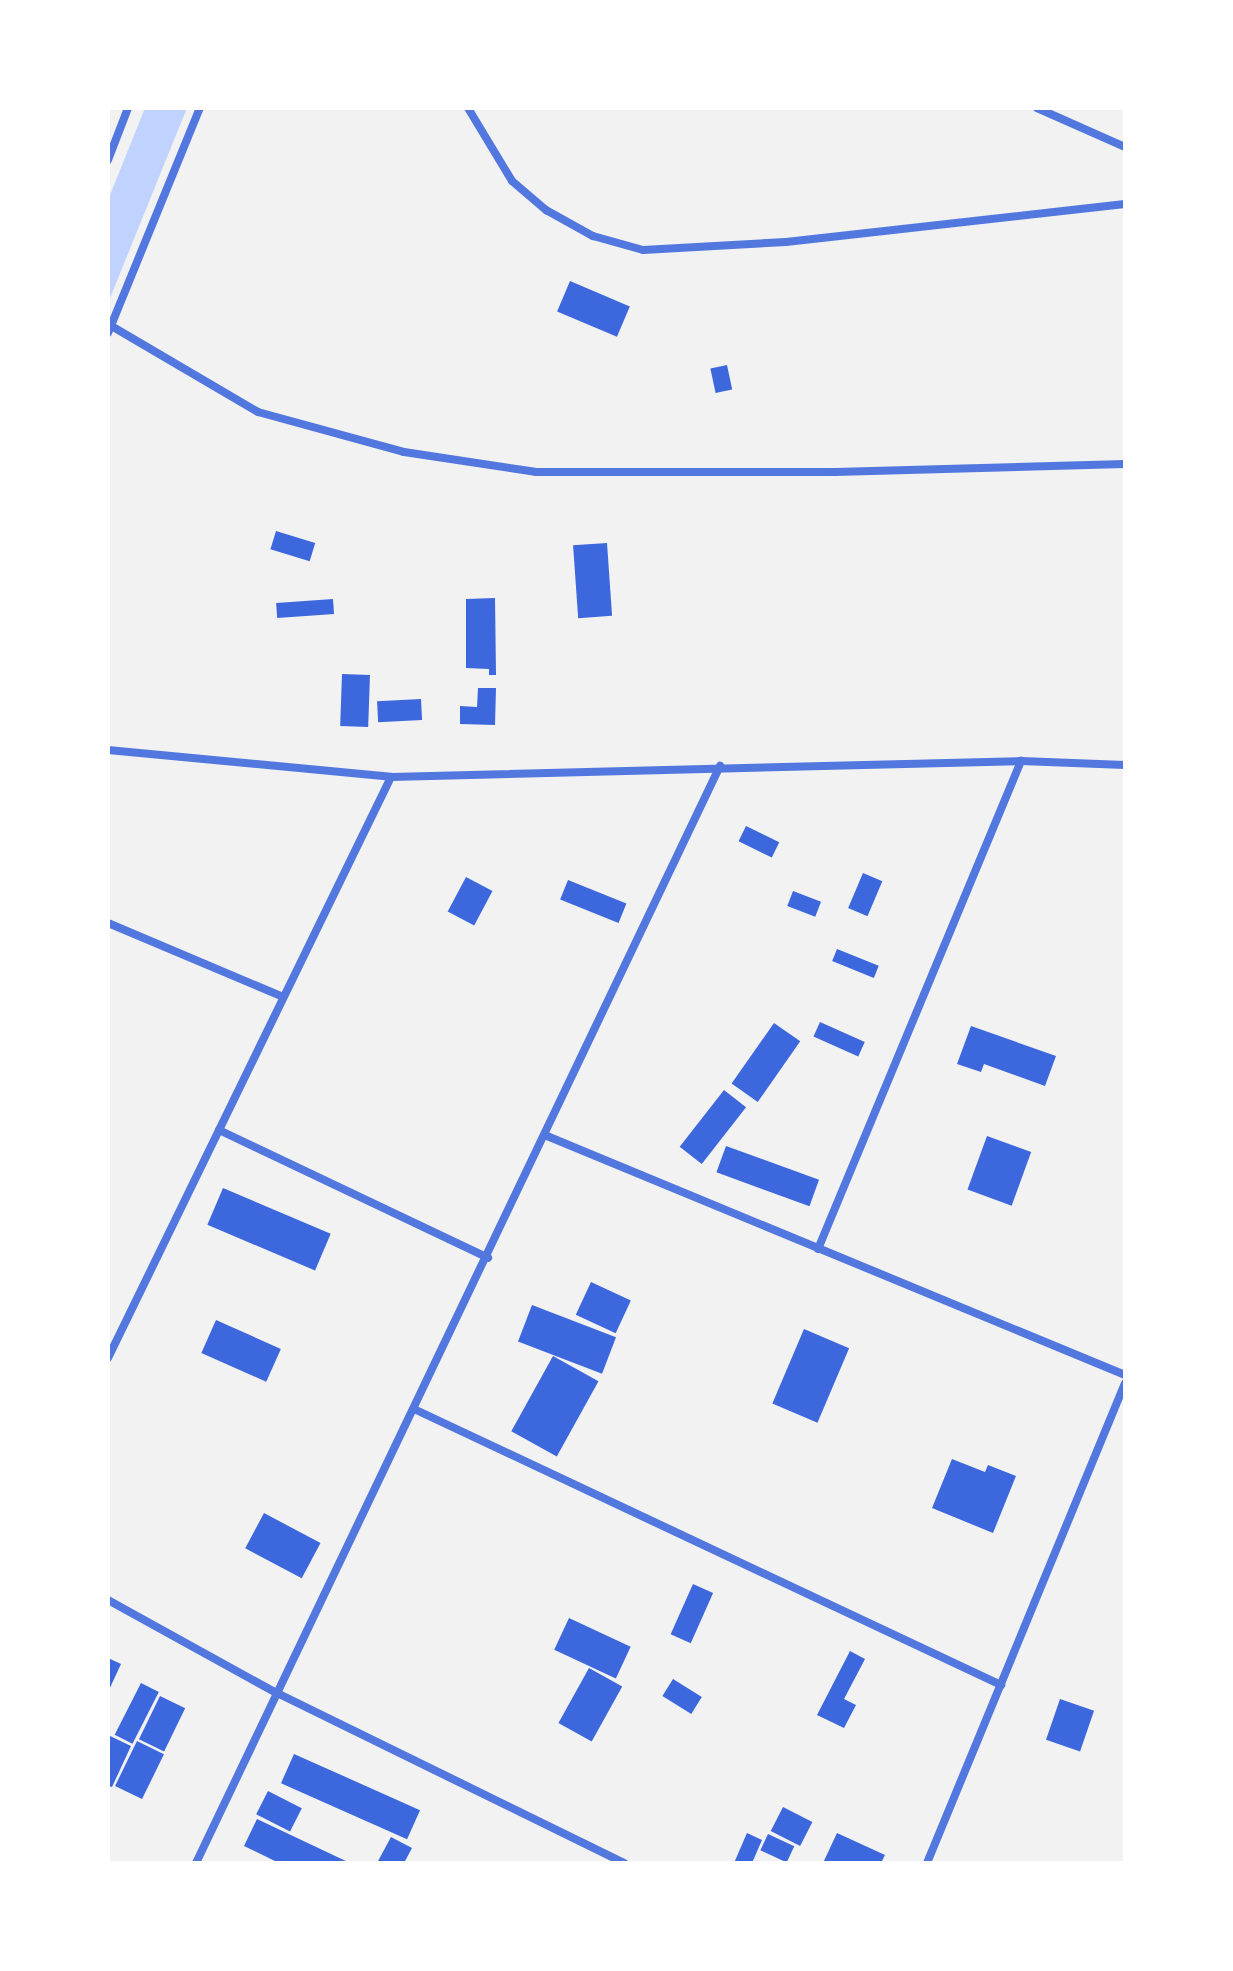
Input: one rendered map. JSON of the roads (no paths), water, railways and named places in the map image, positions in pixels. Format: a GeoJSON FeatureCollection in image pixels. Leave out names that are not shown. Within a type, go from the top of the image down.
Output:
{"type":"FeatureCollection","features":[{"type":"Feature","properties":{"kind":"street"},"geometry":{"type":"LineString","coordinates":[[108,160],[128,108]]}},
{"type":"Feature","properties":{"kind":"street"},"geometry":{"type":"LineString","coordinates":[[200,108],[109,327],[258,412],[404,452],[536,472],[835,472],[1125,464]]}},
{"type":"Feature","properties":{"kind":"street"},"geometry":{"type":"LineString","coordinates":[[468,108],[512,181],[546,210],[593,236],[643,250],[786,242],[1125,204]]}},
{"type":"Feature","properties":{"kind":"street"},"geometry":{"type":"LineString","coordinates":[[1037,108],[1125,147]]}},
{"type":"Feature","properties":{"kind":"street"},"geometry":{"type":"LineString","coordinates":[[108,750],[391,777],[720,766],[1021,761],[1125,765]]}},
{"type":"Feature","properties":{"kind":"street"},"geometry":{"type":"LineString","coordinates":[[818,1249],[1021,761]]}},
{"type":"Feature","properties":{"kind":"street"},"geometry":{"type":"LineString","coordinates":[[196,1863],[275,1692],[547,1136],[720,766]]}},
{"type":"Feature","properties":{"kind":"street"},"geometry":{"type":"LineString","coordinates":[[108,1358],[391,777]]}},
{"type":"Feature","properties":{"kind":"street"},"geometry":{"type":"LineString","coordinates":[[108,923],[283,997]]}},
{"type":"Feature","properties":{"kind":"street"},"geometry":{"type":"LineString","coordinates":[[219,1130],[488,1258]]}},
{"type":"Feature","properties":{"kind":"street"},"geometry":{"type":"LineString","coordinates":[[547,1136],[1125,1375]]}},
{"type":"Feature","properties":{"kind":"street"},"geometry":{"type":"LineString","coordinates":[[927,1863],[1125,1383]]}},
{"type":"Feature","properties":{"kind":"street"},"geometry":{"type":"LineString","coordinates":[[414,1409],[1001,1685]]}},
{"type":"Feature","properties":{"kind":"street"},"geometry":{"type":"LineString","coordinates":[[108,1600],[275,1692],[624,1863]]}},
{"type":"Feature","properties":{"kind":"water"},"geometry":{"type":"Polygon","coordinates":[[[145,108],[187,108],[108,303],[108,200],[145,108]]]}}]}
